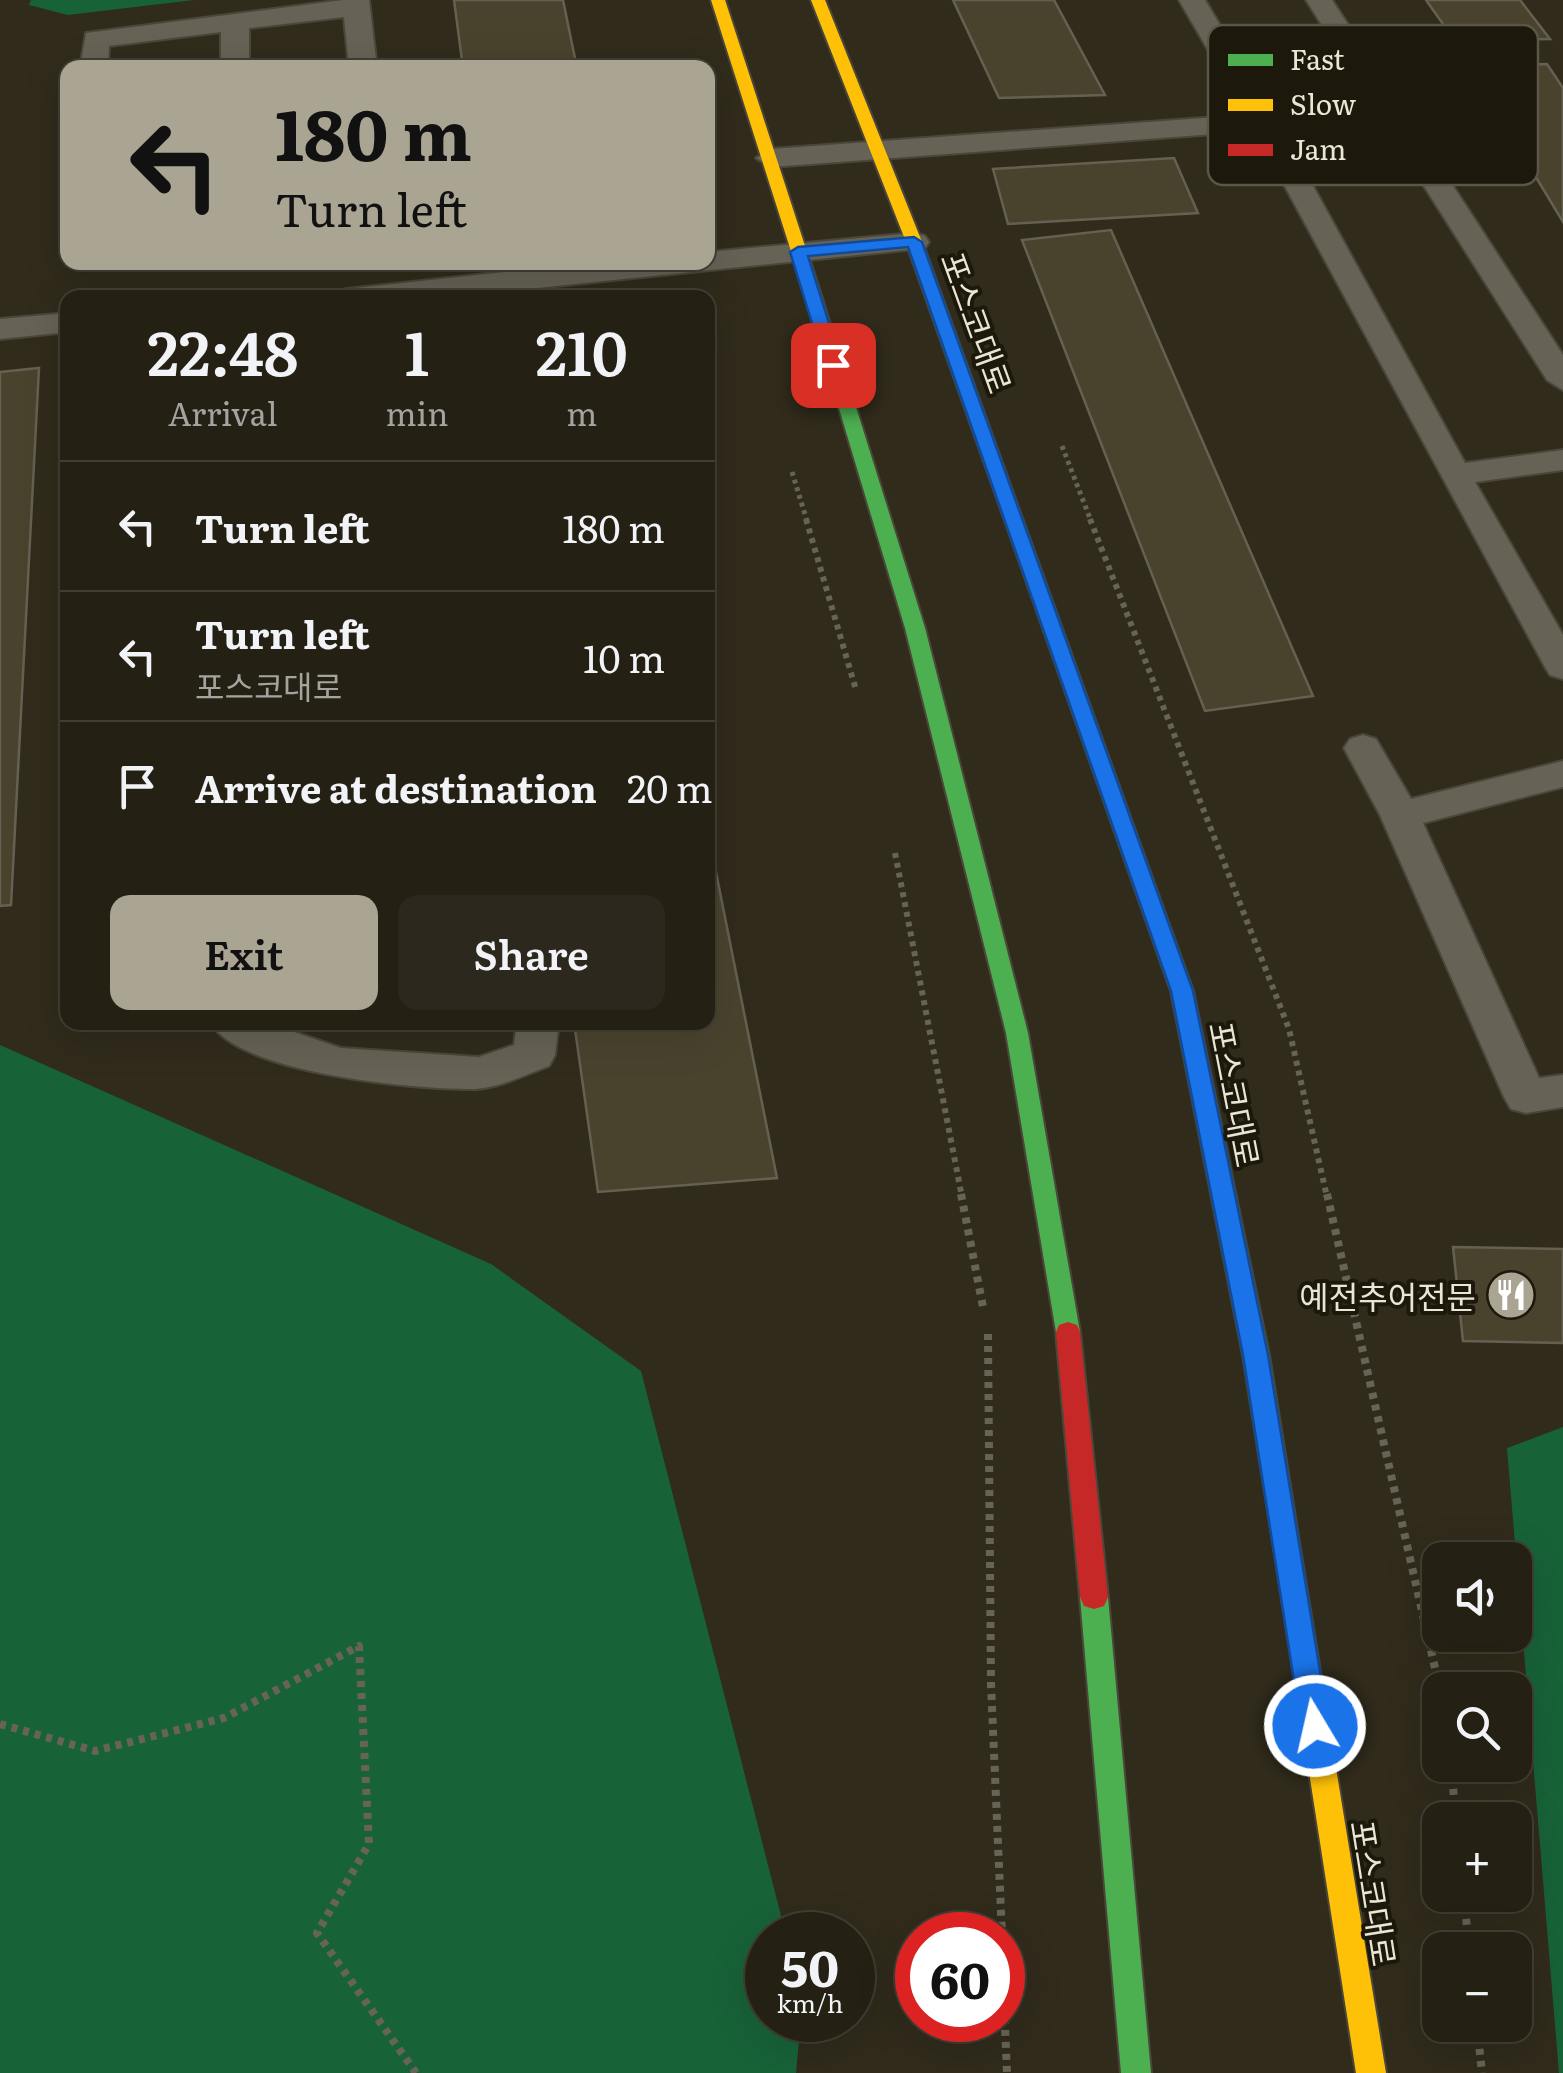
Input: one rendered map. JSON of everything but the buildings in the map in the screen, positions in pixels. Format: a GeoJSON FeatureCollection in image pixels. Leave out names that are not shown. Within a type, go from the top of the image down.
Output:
{"type":"FeatureCollection","features":[{"type":"Feature","properties":{"kind":"main road"},"geometry":{"type":"LineString","coordinates":[[718,0],[772,158],[915,628],[1017,1033],[1074,1370],[1136,2073]]}},
{"type":"Feature","properties":{"kind":"main road","name":"포스코대로"},"geometry":{"type":"LineString","coordinates":[[818,0],[914,242],[1182,991],[1256,1355],[1371,2073]]}},
{"type":"Feature","properties":{"kind":"lane"},"geometry":{"type":"LineString","coordinates":[[1192,0],[1208,27]]}},
{"type":"Feature","properties":{"kind":"lane"},"geometry":{"type":"LineString","coordinates":[[1320,0],[1336,25]]}},
{"type":"Feature","properties":{"kind":"lane"},"geometry":{"type":"LineString","coordinates":[[95,60],[96,39],[357,4],[362,60]]}},
{"type":"Feature","properties":{"kind":"lane"},"geometry":{"type":"LineString","coordinates":[[235,21],[235,60]]}},
{"type":"Feature","properties":{"kind":"lane"},"geometry":{"type":"LineString","coordinates":[[772,158],[1208,126]]}},
{"type":"Feature","properties":{"kind":"lane"},"geometry":{"type":"LineString","coordinates":[[1298,185],[1454,476],[1563,666]]}},
{"type":"Feature","properties":{"kind":"lane"},"geometry":{"type":"LineString","coordinates":[[1438,185],[1563,380]]}},
{"type":"Feature","properties":{"kind":"lane"},"geometry":{"type":"LineString","coordinates":[[715,260],[914,242]]}},
{"type":"Feature","properties":{"kind":"lane"},"geometry":{"type":"LineString","coordinates":[[446,290],[621,270]]}},
{"type":"Feature","properties":{"kind":"lane"},"geometry":{"type":"LineString","coordinates":[[0,328],[60,323]]}},
{"type":"Feature","properties":{"kind":"lane"},"geometry":{"type":"LineString","coordinates":[[1454,476],[1563,460]]}},
{"type":"Feature","properties":{"kind":"lane"},"geometry":{"type":"LineString","coordinates":[[1362,748],[1400,815],[1526,1097],[1563,1092]]}},
{"type":"Feature","properties":{"kind":"lane"},"geometry":{"type":"LineString","coordinates":[[1400,815],[1563,774]]}},
{"type":"Feature","properties":{"kind":"lane"},"geometry":{"type":"LineString","coordinates":[[245,1030],[341,1064],[479,1073],[534,1055],[537,1030]]}},
{"type":"Feature","properties":{"kind":"path"},"geometry":{"type":"LineString","coordinates":[[1061,443],[1289,1029],[1436,1672]]}},
{"type":"Feature","properties":{"kind":"path"},"geometry":{"type":"LineString","coordinates":[[787,452],[858,697]]}},
{"type":"Feature","properties":{"kind":"path"},"geometry":{"type":"LineString","coordinates":[[895,850],[988,1334],[991,1684],[1001,1912]]}},
{"type":"Feature","properties":{"kind":"path"},"geometry":{"type":"LineString","coordinates":[[0,1724],[95,1752],[224,1718],[359,1646],[369,1844],[317,1933],[416,2073]]}},
{"type":"Feature","properties":{"kind":"path"},"geometry":{"type":"LineString","coordinates":[[1006,2042],[1007,2073]]}},
{"type":"Feature","properties":{"kind":"path"},"geometry":{"type":"LineString","coordinates":[[1479,2042],[1482,2073]]}},
{"type":"Feature","properties":{"kind":"green space"},"geometry":{"type":"Polygon","coordinates":[[[31,0],[194,0],[68,15],[29,5],[31,0]]]}},
{"type":"Feature","properties":{"kind":"green space"},"geometry":{"type":"Polygon","coordinates":[[[0,1045],[491,1264],[641,1371],[780,1912],[745,1912],[745,2042],[799,2042],[796,2073],[0,2073],[0,1045]]]}},
{"type":"Feature","properties":{"kind":"green space"},"geometry":{"type":"Polygon","coordinates":[[[1563,1427],[1563,2073],[1559,2073],[1532,1748],[1532,1672],[1526,1672],[1524,1652],[1532,1652],[1532,1542],[1515,1542],[1507,1448],[1563,1427]]]}},
{"type":"Feature","properties":{"kind":"traffic: fast"},"geometry":{"type":"LineString","coordinates":[[812,292],[915,628],[1017,1033],[1068,1332]]}},
{"type":"Feature","properties":{"kind":"traffic: fast"},"geometry":{"type":"LineString","coordinates":[[1017,529],[1182,991],[1256,1355],[1291,1573]]}},
{"type":"Feature","properties":{"kind":"traffic: fast"},"geometry":{"type":"LineString","coordinates":[[1094,1597],[1136,2073]]}},
{"type":"Feature","properties":{"kind":"traffic: slow"},"geometry":{"type":"LineString","coordinates":[[718,0],[812,292]]}},
{"type":"Feature","properties":{"kind":"traffic: slow"},"geometry":{"type":"LineString","coordinates":[[818,0],[914,242],[1017,529]]}},
{"type":"Feature","properties":{"kind":"traffic: slow"},"geometry":{"type":"LineString","coordinates":[[1291,1573],[1371,2073]]}},
{"type":"Feature","properties":{"kind":"traffic: jam"},"geometry":{"type":"LineString","coordinates":[[1068,1332],[1094,1597]]}},
{"type":"Feature","properties":{"kind":"place","name":"예전추어전문"},"geometry":{"type":"Point","coordinates":[1511,1295]}},
{"type":"Feature","properties":{"kind":"route"},"geometry":{"type":"LineString","coordinates":[[833,365],[798,252],[914,242],[1182,991],[1256,1355],[1315,1726]]}}]}
